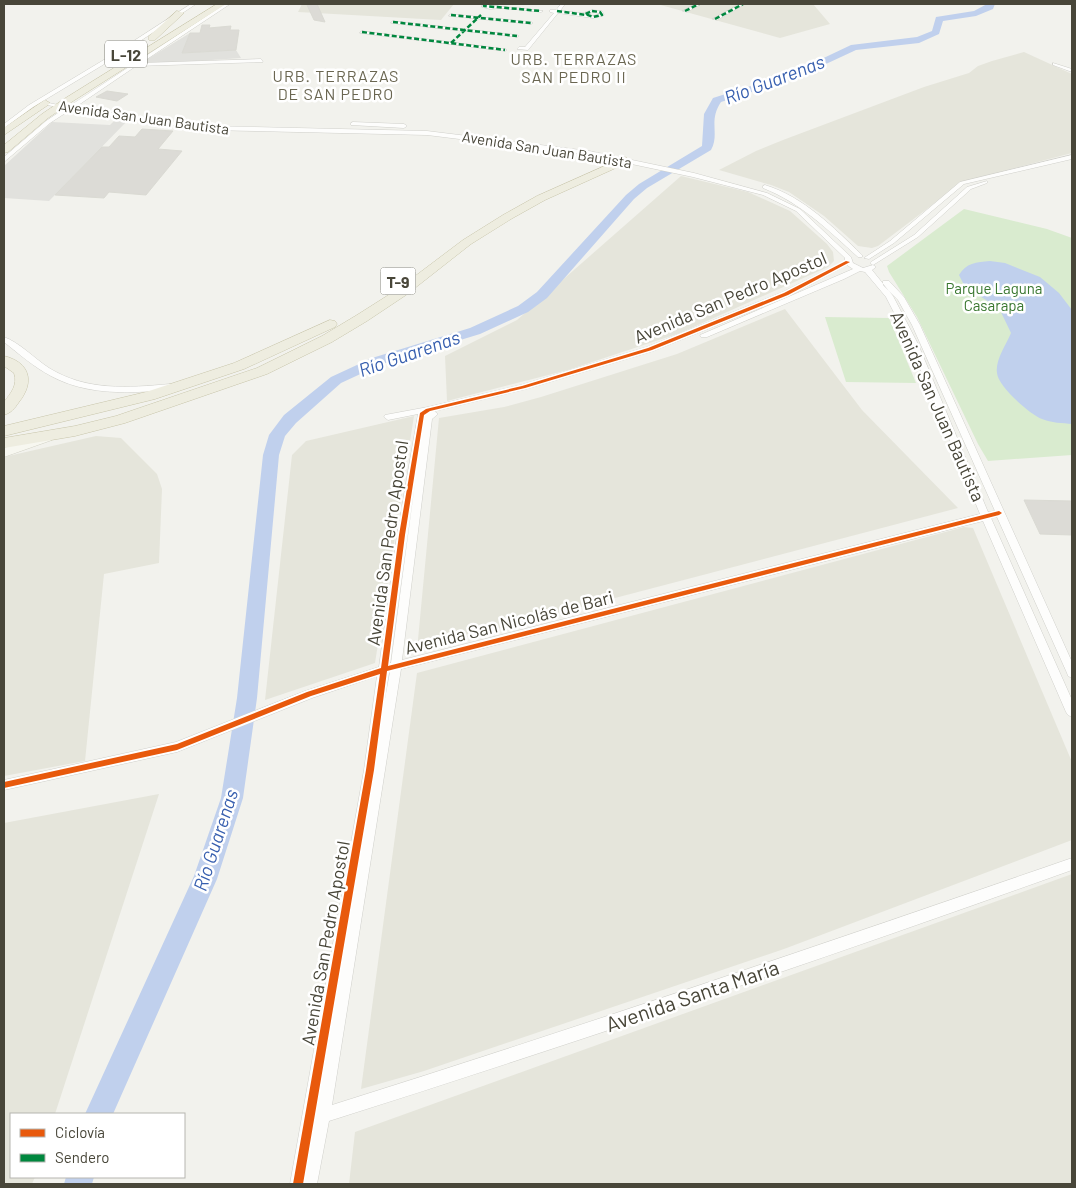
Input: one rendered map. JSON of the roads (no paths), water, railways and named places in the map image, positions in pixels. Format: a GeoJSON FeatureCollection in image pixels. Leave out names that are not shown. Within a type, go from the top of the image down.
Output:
{"type":"FeatureCollection","features":[{"type":"Feature","properties":{"kind":"highway","name":"L-12"},"geometry":{"type":"LineString","coordinates":[[4,132],[35,109],[150,40],[205,4]]}},
{"type":"Feature","properties":{"kind":"highway","name":"L-12"},"geometry":{"type":"LineString","coordinates":[[6,150],[67,105],[222,4]]}},
{"type":"Feature","properties":{"kind":"highway"},"geometry":{"type":"LineString","coordinates":[[150,40],[180,13]]}},
{"type":"Feature","properties":{"kind":"highway"},"geometry":{"type":"LineString","coordinates":[[4,126],[35,109]]}},
{"type":"Feature","properties":{"kind":"highway","name":"T-9"},"geometry":{"type":"LineString","coordinates":[[4,443],[120,420],[262,372],[327,339],[362,318],[402,292],[467,242],[507,217],[541,198],[625,157]]}},
{"type":"Feature","properties":{"kind":"highway","name":"T-9"},"geometry":{"type":"LineString","coordinates":[[4,431],[99,410],[178,387],[239,366],[321,329],[368,302],[477,224],[551,184],[610,158]]}},
{"type":"Feature","properties":{"kind":"highway"},"geometry":{"type":"LineString","coordinates":[[4,360],[20,373],[22,379],[22,386],[4,410]]}},
{"type":"Feature","properties":{"kind":"main road"},"geometry":{"type":"LineString","coordinates":[[4,453],[57,434]]}},
{"type":"Feature","properties":{"kind":"street","name":"L-12"},"geometry":{"type":"LineString","coordinates":[[4,126],[31,106],[114,56],[194,4]]}},
{"type":"Feature","properties":{"kind":"street","name":"L-12"},"geometry":{"type":"LineString","coordinates":[[4,160],[67,105],[228,4]]}},
{"type":"Feature","properties":{"kind":"street"},"geometry":{"type":"LineString","coordinates":[[478,4],[488,6],[502,5],[541,11]]}},
{"type":"Feature","properties":{"kind":"street"},"geometry":{"type":"LineString","coordinates":[[685,10],[699,4]]}},
{"type":"Feature","properties":{"kind":"street"},"geometry":{"type":"LineString","coordinates":[[729,4],[740,4]]}},
{"type":"Feature","properties":{"kind":"street"},"geometry":{"type":"LineString","coordinates":[[715,19],[740,4]]}},
{"type":"Feature","properties":{"kind":"street"},"geometry":{"type":"LineString","coordinates":[[454,44],[481,17],[488,6]]}},
{"type":"Feature","properties":{"kind":"street"},"geometry":{"type":"LineString","coordinates":[[522,48],[558,8],[586,13]]}},
{"type":"Feature","properties":{"kind":"street"},"geometry":{"type":"LineString","coordinates":[[451,15],[531,23]]}},
{"type":"Feature","properties":{"kind":"street"},"geometry":{"type":"LineString","coordinates":[[393,22],[517,36]]}},
{"type":"Feature","properties":{"kind":"street"},"geometry":{"type":"LineString","coordinates":[[362,32],[505,50]]}},
{"type":"Feature","properties":{"kind":"street"},"geometry":{"type":"LineString","coordinates":[[133,65],[261,61]]}},
{"type":"Feature","properties":{"kind":"street"},"geometry":{"type":"LineString","coordinates":[[1055,64],[1072,71]]}},
{"type":"Feature","properties":{"kind":"street","name":"Avenida San Juan Bautista"},"geometry":{"type":"LineString","coordinates":[[46,103],[235,125],[336,124]]}},
{"type":"Feature","properties":{"kind":"street","name":"Avenida San Juan Bautista"},"geometry":{"type":"LineString","coordinates":[[46,103],[208,128],[427,133],[553,147],[610,158],[625,157]]}},
{"type":"Feature","properties":{"kind":"street","name":"Avenida San Juan Bautista"},"geometry":{"type":"LineString","coordinates":[[345,124],[384,124],[490,133]]}},
{"type":"Feature","properties":{"kind":"street","name":"Avenida San Juan Bautista"},"geometry":{"type":"LineString","coordinates":[[558,142],[658,164],[701,171],[767,188],[791,198],[809,209],[864,257],[868,267],[889,296],[914,344],[1072,712]]}},
{"type":"Feature","properties":{"kind":"street"},"geometry":{"type":"LineString","coordinates":[[849,260],[864,257],[899,237],[962,182],[1066,161],[1072,157]]}},
{"type":"Feature","properties":{"kind":"street","name":"Avenida San Pedro Apostol"},"geometry":{"type":"LineString","coordinates":[[426,416],[502,400],[672,348],[868,267],[916,236],[969,188],[1066,161]]}},
{"type":"Feature","properties":{"kind":"street","name":"Avenida San Juan Bautista"},"geometry":{"type":"LineString","coordinates":[[658,164],[765,194],[798,210],[849,260],[868,267],[901,300],[916,324],[1072,674]]}},
{"type":"Feature","properties":{"kind":"street"},"geometry":{"type":"LineString","coordinates":[[970,180],[979,184]]}},
{"type":"Feature","properties":{"kind":"street","name":"Avenida San Pedro Apostol"},"geometry":{"type":"LineString","coordinates":[[426,416],[650,349],[786,294],[849,260]]}},
{"type":"Feature","properties":{"kind":"street"},"geometry":{"type":"LineString","coordinates":[[4,339],[55,375],[82,384],[120,390],[178,387]]}},
{"type":"Feature","properties":{"kind":"street"},"geometry":{"type":"LineString","coordinates":[[388,417],[426,416]]}},
{"type":"Feature","properties":{"kind":"street","name":"Avenida San Pedro Apostol"},"geometry":{"type":"LineString","coordinates":[[309,1184],[316,1117],[370,770],[390,668],[426,416]]}},
{"type":"Feature","properties":{"kind":"street","name":"Avenida San Nicolás de Bari"},"geometry":{"type":"LineString","coordinates":[[4,785],[155,753],[198,739],[309,694],[390,668],[999,513]]}},
{"type":"Feature","properties":{"kind":"street","name":"Avenida Santa María"},"geometry":{"type":"LineString","coordinates":[[316,1117],[878,932],[1072,864]]}},
{"type":"Feature","properties":{"kind":"street","name":"Avenida San Pedro Apostol"},"geometry":{"type":"LineString","coordinates":[[298,1184],[316,1117]]}},
{"type":"Feature","properties":{"kind":"water"},"geometry":{"type":"Polygon","coordinates":[[[990,261],[1005,263],[1040,277],[1059,293],[1072,310],[1072,424],[1057,423],[1036,416],[1022,406],[1008,392],[999,379],[997,373],[998,363],[1011,333],[999,308],[965,287],[959,275],[972,264],[990,261]]]}},
{"type":"Feature","properties":{"kind":"waterway","name":"Río Guarenas"},"geometry":{"type":"LineString","coordinates":[[99,1113],[205,879],[232,798],[247,698],[271,455],[277,435],[290,419],[336,380],[377,361],[475,331],[523,309],[542,295],[630,197],[643,186],[707,148],[709,141],[709,114],[717,100],[795,75],[854,47],[919,40],[936,32],[939,19],[976,13],[990,7],[991,4]]}},
{"type":"Feature","properties":{"kind":"waterway","name":"Río Guarenas"},"geometry":{"type":"LineString","coordinates":[[78,1184],[80,1178]]}},
{"type":"Feature","properties":{"kind":"district","name":"URB. TERRAZAS SAN PEDRO II"},"geometry":{"type":"Point","coordinates":[574,67]}},
{"type":"Feature","properties":{"kind":"district","name":"URB. TERRAZAS DE SAN PEDRO"},"geometry":{"type":"Point","coordinates":[336,84]}},
{"type":"Feature","properties":{"kind":"park label","name":"Parque Laguna Casarapa"},"geometry":{"type":"Point","coordinates":[994,296]}}]}
